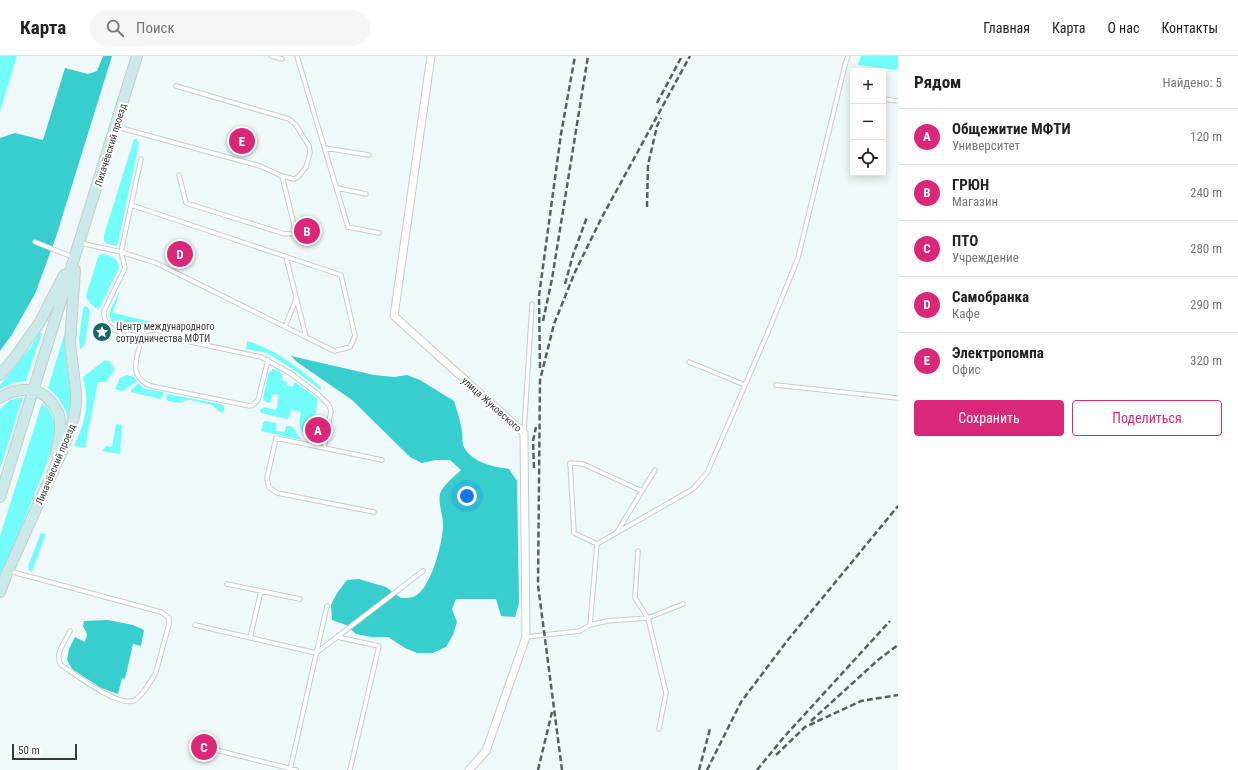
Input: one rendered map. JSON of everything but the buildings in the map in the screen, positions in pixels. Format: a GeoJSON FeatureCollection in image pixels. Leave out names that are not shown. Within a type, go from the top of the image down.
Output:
{"type":"FeatureCollection","features":[{"type":"Feature","properties":{"kind":"main road","name":"Лихачёвский проезд"},"geometry":{"type":"LineString","coordinates":[[0,497],[138,56]]}},
{"type":"Feature","properties":{"kind":"main road","name":"Лихачёвский проезд"},"geometry":{"type":"LineString","coordinates":[[0,375],[16,356],[40,322],[63,277],[75,258]]}},
{"type":"Feature","properties":{"kind":"main road","name":"Лихачёвский проезд"},"geometry":{"type":"LineString","coordinates":[[0,592],[70,432],[74,417],[76,404],[70,343],[75,280],[75,258]]}},
{"type":"Feature","properties":{"kind":"main road"},"geometry":{"type":"LineString","coordinates":[[0,398],[8,393],[18,390],[34,390],[49,398],[59,414],[60,426],[59,440],[53,470]]}},
{"type":"Feature","properties":{"kind":"street","name":"улица Жуковского"},"geometry":{"type":"LineString","coordinates":[[431,56],[394,316],[524,433],[526,637],[486,751],[469,770]]}},
{"type":"Feature","properties":{"kind":"lane"},"geometry":{"type":"LineString","coordinates":[[270,56],[282,60]]}},
{"type":"Feature","properties":{"kind":"lane"},"geometry":{"type":"LineString","coordinates":[[297,56],[348,227],[379,233]]}},
{"type":"Feature","properties":{"kind":"lane"},"geometry":{"type":"LineString","coordinates":[[597,544],[693,489],[707,473],[798,258],[848,56]]}},
{"type":"Feature","properties":{"kind":"lane"},"geometry":{"type":"LineString","coordinates":[[116,127],[260,166],[282,176],[294,179],[298,177],[306,167],[310,153],[309,146],[296,125],[289,119],[176,86]]}},
{"type":"Feature","properties":{"kind":"lane"},"geometry":{"type":"LineString","coordinates":[[886,99],[898,101]]}},
{"type":"Feature","properties":{"kind":"lane"},"geometry":{"type":"LineString","coordinates":[[325,148],[369,154]]}},
{"type":"Feature","properties":{"kind":"lane"},"geometry":{"type":"LineString","coordinates":[[118,332],[109,326],[104,316],[106,306],[125,268],[121,252],[141,159]]}},
{"type":"Feature","properties":{"kind":"lane"},"geometry":{"type":"LineString","coordinates":[[179,175],[186,202],[285,234],[296,233],[282,176]]}},
{"type":"Feature","properties":{"kind":"lane"},"geometry":{"type":"LineString","coordinates":[[337,188],[366,194]]}},
{"type":"Feature","properties":{"kind":"lane"},"geometry":{"type":"LineString","coordinates":[[80,243],[121,252],[156,263],[334,351],[350,347],[355,336],[341,275],[131,206]]}},
{"type":"Feature","properties":{"kind":"lane"},"geometry":{"type":"LineString","coordinates":[[35,242],[75,258]]}},
{"type":"Feature","properties":{"kind":"lane"},"geometry":{"type":"LineString","coordinates":[[286,257],[306,337]]}},
{"type":"Feature","properties":{"kind":"lane"},"geometry":{"type":"LineString","coordinates":[[285,326],[296,298]]}},
{"type":"Feature","properties":{"kind":"lane"},"geometry":{"type":"LineString","coordinates":[[524,433],[532,304]]}},
{"type":"Feature","properties":{"kind":"lane"},"geometry":{"type":"LineString","coordinates":[[128,334],[142,337],[158,335],[261,356],[268,360],[290,373],[318,394],[329,405],[331,411],[324,448]]}},
{"type":"Feature","properties":{"kind":"lane"},"geometry":{"type":"LineString","coordinates":[[142,337],[135,366],[138,376],[143,382],[151,386],[250,406],[258,400],[268,360]]}},
{"type":"Feature","properties":{"kind":"lane"},"geometry":{"type":"LineString","coordinates":[[689,362],[745,385]]}},
{"type":"Feature","properties":{"kind":"lane"},"geometry":{"type":"LineString","coordinates":[[776,385],[898,398]]}},
{"type":"Feature","properties":{"kind":"lane"},"geometry":{"type":"LineString","coordinates":[[374,512],[277,493],[269,487],[267,478],[276,438],[382,460]]}},
{"type":"Feature","properties":{"kind":"lane"},"geometry":{"type":"LineString","coordinates":[[597,544],[574,533],[570,463],[583,464],[642,491]]}},
{"type":"Feature","properties":{"kind":"lane"},"geometry":{"type":"LineString","coordinates":[[617,533],[655,470]]}},
{"type":"Feature","properties":{"kind":"lane"},"geometry":{"type":"LineString","coordinates":[[590,625],[597,544]]}},
{"type":"Feature","properties":{"kind":"lane"},"geometry":{"type":"LineString","coordinates":[[638,551],[634,598],[648,618],[666,693],[659,729]]}},
{"type":"Feature","properties":{"kind":"lane"},"geometry":{"type":"LineString","coordinates":[[8,571],[161,612],[169,618],[170,624],[153,680],[134,701],[116,699],[104,693],[61,665],[58,661],[58,656],[70,631]]}},
{"type":"Feature","properties":{"kind":"lane"},"geometry":{"type":"LineString","coordinates":[[316,653],[423,571]]}},
{"type":"Feature","properties":{"kind":"lane"},"geometry":{"type":"LineString","coordinates":[[227,584],[300,599]]}},
{"type":"Feature","properties":{"kind":"lane"},"geometry":{"type":"LineString","coordinates":[[250,638],[261,591]]}},
{"type":"Feature","properties":{"kind":"lane"},"geometry":{"type":"LineString","coordinates":[[526,637],[580,631],[590,625],[607,621],[648,618],[683,604]]}},
{"type":"Feature","properties":{"kind":"lane"},"geometry":{"type":"LineString","coordinates":[[290,769],[327,606]]}},
{"type":"Feature","properties":{"kind":"lane"},"geometry":{"type":"LineString","coordinates":[[195,625],[316,653]]}},
{"type":"Feature","properties":{"kind":"lane"},"geometry":{"type":"LineString","coordinates":[[337,637],[379,646],[350,770]]}},
{"type":"Feature","properties":{"kind":"lane"},"geometry":{"type":"LineString","coordinates":[[204,747],[296,770]]}},
{"type":"Feature","properties":{"kind":"shaded area"},"geometry":{"type":"Polygon","coordinates":[[[0,56],[17,56],[0,112],[0,56]]]}},
{"type":"Feature","properties":{"kind":"shaded area"},"geometry":{"type":"Polygon","coordinates":[[[103,56],[112,56],[56,237],[35,294],[11,336],[0,351],[0,138],[15,133],[43,140],[65,68],[88,74],[97,71],[103,56]]]}},
{"type":"Feature","properties":{"kind":"shaded area"},"geometry":{"type":"Polygon","coordinates":[[[861,56],[898,56],[898,70],[858,65],[861,56]]]}},
{"type":"Feature","properties":{"kind":"shaded area"},"geometry":{"type":"Polygon","coordinates":[[[134,139],[137,139],[139,144],[118,243],[116,246],[106,243],[104,241],[104,235],[134,139]]]}},
{"type":"Feature","properties":{"kind":"shaded area"},"geometry":{"type":"Polygon","coordinates":[[[103,254],[116,260],[119,268],[99,309],[91,304],[86,296],[98,257],[103,254]]]}},
{"type":"Feature","properties":{"kind":"shaded area"},"geometry":{"type":"Polygon","coordinates":[[[120,291],[113,313],[153,322],[149,329],[140,330],[130,328],[130,324],[126,322],[123,322],[121,326],[115,324],[111,320],[110,311],[120,291]]]}},
{"type":"Feature","properties":{"kind":"shaded area"},"geometry":{"type":"Polygon","coordinates":[[[85,306],[88,307],[90,311],[85,344],[80,350],[79,339],[83,308],[85,306]]]}},
{"type":"Feature","properties":{"kind":"shaded area"},"geometry":{"type":"Polygon","coordinates":[[[40,332],[42,333],[26,381],[13,383],[0,389],[0,385],[30,348],[40,332]]]}},
{"type":"Feature","properties":{"kind":"shaded area"},"geometry":{"type":"Polygon","coordinates":[[[65,332],[67,363],[72,393],[72,405],[68,419],[61,402],[48,388],[65,332]]]}},
{"type":"Feature","properties":{"kind":"shaded area"},"geometry":{"type":"Polygon","coordinates":[[[247,341],[258,344],[287,360],[321,387],[321,390],[294,370],[267,353],[246,349],[247,341]]]}},
{"type":"Feature","properties":{"kind":"shaded area"},"geometry":{"type":"Polygon","coordinates":[[[291,356],[374,375],[394,377],[407,375],[420,380],[454,401],[461,424],[463,445],[466,451],[476,460],[483,463],[509,469],[517,481],[519,603],[515,617],[501,616],[496,599],[456,599],[452,609],[457,622],[453,635],[446,647],[433,653],[417,653],[405,648],[388,637],[371,637],[356,634],[346,625],[332,620],[331,605],[337,593],[347,580],[359,579],[386,587],[401,598],[413,597],[419,593],[425,585],[435,565],[441,542],[443,525],[440,502],[441,491],[446,484],[461,470],[450,460],[436,460],[422,463],[410,457],[352,400],[297,362],[291,356]]]}},
{"type":"Feature","properties":{"kind":"shaded area"},"geometry":{"type":"Polygon","coordinates":[[[105,360],[109,361],[115,369],[106,382],[98,382],[85,448],[74,446],[86,409],[86,394],[83,377],[105,360]]]}},
{"type":"Feature","properties":{"kind":"shaded area"},"geometry":{"type":"Polygon","coordinates":[[[273,369],[280,372],[282,380],[287,382],[287,385],[293,387],[295,382],[318,399],[312,434],[309,436],[302,432],[299,423],[301,412],[291,410],[289,418],[286,419],[261,413],[260,410],[264,407],[276,410],[279,395],[273,394],[270,403],[263,399],[268,374],[273,369]]]}},
{"type":"Feature","properties":{"kind":"shaded area"},"geometry":{"type":"Polygon","coordinates":[[[127,375],[134,377],[137,381],[123,391],[115,389],[120,378],[127,375]]]}},
{"type":"Feature","properties":{"kind":"shaded area"},"geometry":{"type":"Polygon","coordinates":[[[139,383],[145,389],[164,392],[162,398],[160,399],[131,392],[131,390],[139,383]]]}},
{"type":"Feature","properties":{"kind":"shaded area"},"geometry":{"type":"Polygon","coordinates":[[[167,394],[221,404],[224,406],[224,412],[220,412],[212,405],[190,400],[179,403],[168,401],[166,399],[167,394]]]}},
{"type":"Feature","properties":{"kind":"shaded area"},"geometry":{"type":"Polygon","coordinates":[[[23,397],[0,469],[0,409],[10,400],[23,397]]]}},
{"type":"Feature","properties":{"kind":"shaded area"},"geometry":{"type":"Polygon","coordinates":[[[42,403],[52,414],[55,429],[53,444],[46,467],[0,580],[0,536],[42,403]]]}},
{"type":"Feature","properties":{"kind":"shaded area"},"geometry":{"type":"Polygon","coordinates":[[[265,421],[276,423],[276,431],[285,432],[286,426],[291,426],[302,440],[261,431],[265,421]]]}},
{"type":"Feature","properties":{"kind":"shaded area"},"geometry":{"type":"Polygon","coordinates":[[[116,424],[122,425],[120,454],[102,451],[106,446],[112,447],[116,424]]]}},
{"type":"Feature","properties":{"kind":"shaded area"},"geometry":{"type":"Polygon","coordinates":[[[41,533],[46,534],[32,572],[29,570],[28,566],[41,533]]]}},
{"type":"Feature","properties":{"kind":"shaded area"},"geometry":{"type":"Polygon","coordinates":[[[108,620],[133,625],[144,630],[141,646],[133,644],[125,679],[122,678],[118,694],[101,688],[72,669],[67,660],[69,649],[75,637],[85,642],[87,634],[83,626],[84,621],[108,620]]]}},
{"type":"Feature","properties":{"kind":"railway"},"geometry":{"type":"LineString","coordinates":[[540,368],[539,296],[561,134],[575,56]]}},
{"type":"Feature","properties":{"kind":"railway"},"geometry":{"type":"LineString","coordinates":[[543,321],[552,279],[588,56]]}},
{"type":"Feature","properties":{"kind":"railway"},"geometry":{"type":"LineString","coordinates":[[657,103],[682,56]]}},
{"type":"Feature","properties":{"kind":"railway"},"geometry":{"type":"LineString","coordinates":[[562,770],[538,585],[540,380],[554,324],[575,272],[601,219],[690,56]]}},
{"type":"Feature","properties":{"kind":"railway"},"geometry":{"type":"LineString","coordinates":[[647,207],[648,165],[657,126],[661,118]]}},
{"type":"Feature","properties":{"kind":"railway"},"geometry":{"type":"LineString","coordinates":[[565,284],[573,255],[587,217]]}},
{"type":"Feature","properties":{"kind":"railway"},"geometry":{"type":"LineString","coordinates":[[534,468],[533,441],[536,427]]}},
{"type":"Feature","properties":{"kind":"railway"},"geometry":{"type":"LineString","coordinates":[[707,770],[741,702],[787,641],[898,506]]}},
{"type":"Feature","properties":{"kind":"railway"},"geometry":{"type":"LineString","coordinates":[[757,770],[784,737],[890,621]]}},
{"type":"Feature","properties":{"kind":"railway"},"geometry":{"type":"LineString","coordinates":[[811,721],[878,660],[898,645]]}},
{"type":"Feature","properties":{"kind":"railway"},"geometry":{"type":"LineString","coordinates":[[776,755],[805,727],[861,701],[898,695]]}},
{"type":"Feature","properties":{"kind":"railway"},"geometry":{"type":"LineString","coordinates":[[538,770],[552,712]]}},
{"type":"Feature","properties":{"kind":"railway"},"geometry":{"type":"LineString","coordinates":[[699,770],[710,729]]}},
{"type":"Feature","properties":{"kind":"place","name":"Электропомпа"},"geometry":{"type":"Point","coordinates":[242,141]}},
{"type":"Feature","properties":{"kind":"place","name":"ГРЮН"},"geometry":{"type":"Point","coordinates":[307,231]}},
{"type":"Feature","properties":{"kind":"place","name":"Самобранка"},"geometry":{"type":"Point","coordinates":[180,254]}},
{"type":"Feature","properties":{"kind":"place","name":"Центр международного сотрудничества МФТИ"},"geometry":{"type":"Point","coordinates":[102,332]}},
{"type":"Feature","properties":{"kind":"place","name":"Общежитие МФТИ"},"geometry":{"type":"Point","coordinates":[318,430]}},
{"type":"Feature","properties":{"kind":"place","name":"ПТО"},"geometry":{"type":"Point","coordinates":[204,747]}}]}
